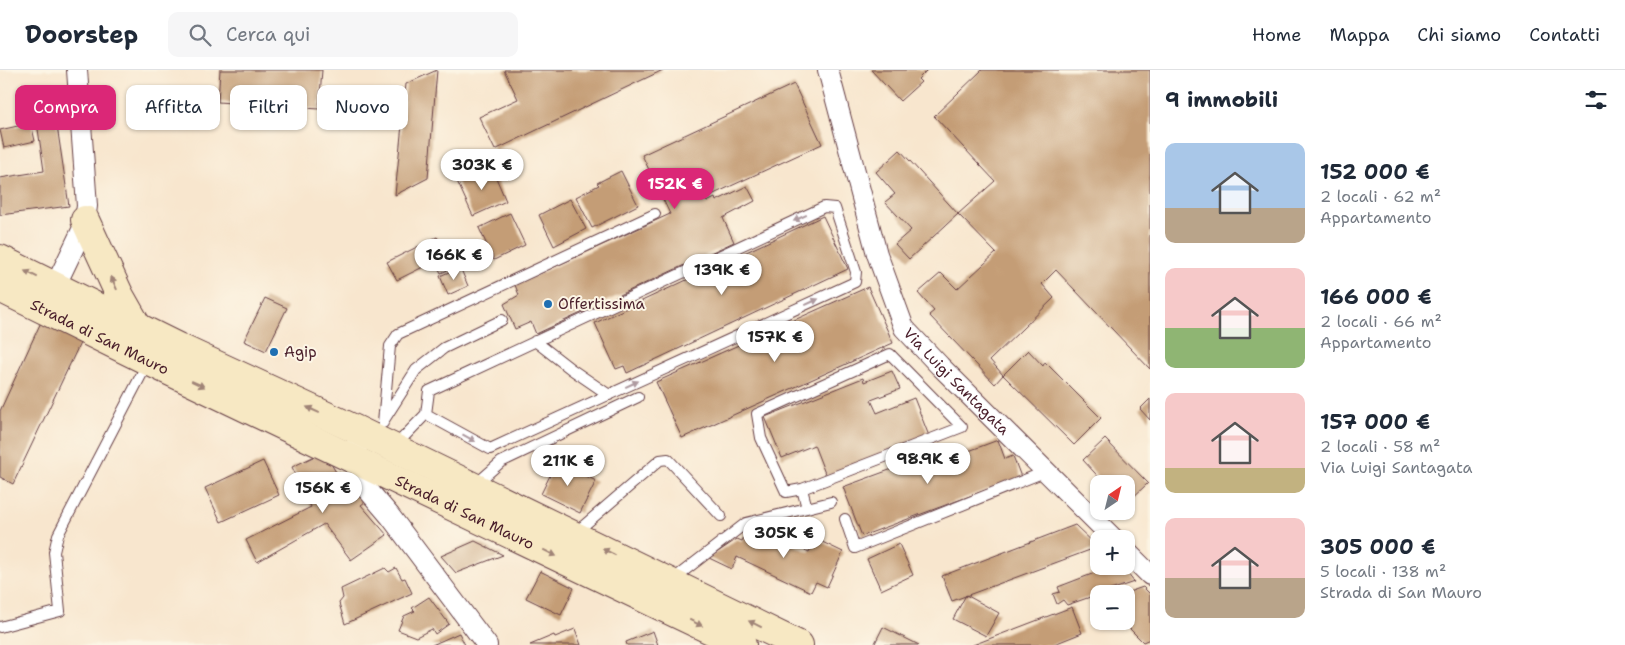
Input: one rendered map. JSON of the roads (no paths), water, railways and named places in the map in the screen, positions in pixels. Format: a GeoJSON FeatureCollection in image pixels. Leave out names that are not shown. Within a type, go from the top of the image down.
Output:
{"type":"FeatureCollection","features":[{"type":"Feature","properties":{"kind":"main road"},"geometry":{"type":"LineString","coordinates":[[85,220],[120,296],[137,326]]}},
{"type":"Feature","properties":{"kind":"main road","name":"Strada di San Mauro"},"geometry":{"type":"LineString","coordinates":[[0,258],[50,298],[154,349],[357,460],[742,645]]}},
{"type":"Feature","properties":{"kind":"main road","name":"Strada di San Mauro"},"geometry":{"type":"LineString","coordinates":[[0,288],[50,298],[137,326],[154,349],[377,435],[473,486],[799,645]]}},
{"type":"Feature","properties":{"kind":"street"},"geometry":{"type":"LineString","coordinates":[[50,298],[84,226],[87,206],[77,70]]}},
{"type":"Feature","properties":{"kind":"street","name":"Via Luigi Santagata"},"geometry":{"type":"LineString","coordinates":[[828,70],[877,254],[904,328],[1105,530]]}},
{"type":"Feature","properties":{"kind":"street"},"geometry":{"type":"LineString","coordinates":[[377,435],[357,460],[367,488],[487,645]]}},
{"type":"Feature","properties":{"kind":"street"},"geometry":{"type":"LineString","coordinates":[[1135,560],[1150,575]]}},
{"type":"Feature","properties":{"kind":"lane"},"geometry":{"type":"LineString","coordinates":[[824,206],[835,208],[856,272],[855,282],[490,449],[426,414],[429,392],[824,206]]}},
{"type":"Feature","properties":{"kind":"lane"},"geometry":{"type":"LineString","coordinates":[[377,435],[390,346],[398,334],[655,214]]}},
{"type":"Feature","properties":{"kind":"lane"},"geometry":{"type":"LineString","coordinates":[[377,435],[416,370],[444,348],[502,320]]}},
{"type":"Feature","properties":{"kind":"lane"},"geometry":{"type":"LineString","coordinates":[[535,341],[609,395]]}},
{"type":"Feature","properties":{"kind":"lane"},"geometry":{"type":"LineString","coordinates":[[0,627],[60,611],[54,552],[58,535],[154,349]]}},
{"type":"Feature","properties":{"kind":"lane"},"geometry":{"type":"LineString","coordinates":[[890,354],[962,427],[936,438],[802,489],[786,492],[761,438],[757,414],[890,354]]}},
{"type":"Feature","properties":{"kind":"lane"},"geometry":{"type":"LineString","coordinates":[[473,486],[501,462],[638,397]]}},
{"type":"Feature","properties":{"kind":"lane"},"geometry":{"type":"LineString","coordinates":[[377,435],[426,414]]}},
{"type":"Feature","properties":{"kind":"lane"},"geometry":{"type":"LineString","coordinates":[[573,535],[660,460],[668,459],[721,516]]}},
{"type":"Feature","properties":{"kind":"lane"},"geometry":{"type":"LineString","coordinates":[[845,518],[855,548],[1047,471]]}},
{"type":"Feature","properties":{"kind":"lane"},"geometry":{"type":"LineString","coordinates":[[802,489],[807,508]]}},
{"type":"Feature","properties":{"kind":"lane"},"geometry":{"type":"LineString","coordinates":[[670,582],[746,523],[831,502]]}},
{"type":"Feature","properties":{"kind":"place","name":"Offertissima"},"geometry":{"type":"Point","coordinates":[548,304]}},
{"type":"Feature","properties":{"kind":"place","name":"Agip"},"geometry":{"type":"Point","coordinates":[274,352]}}]}
